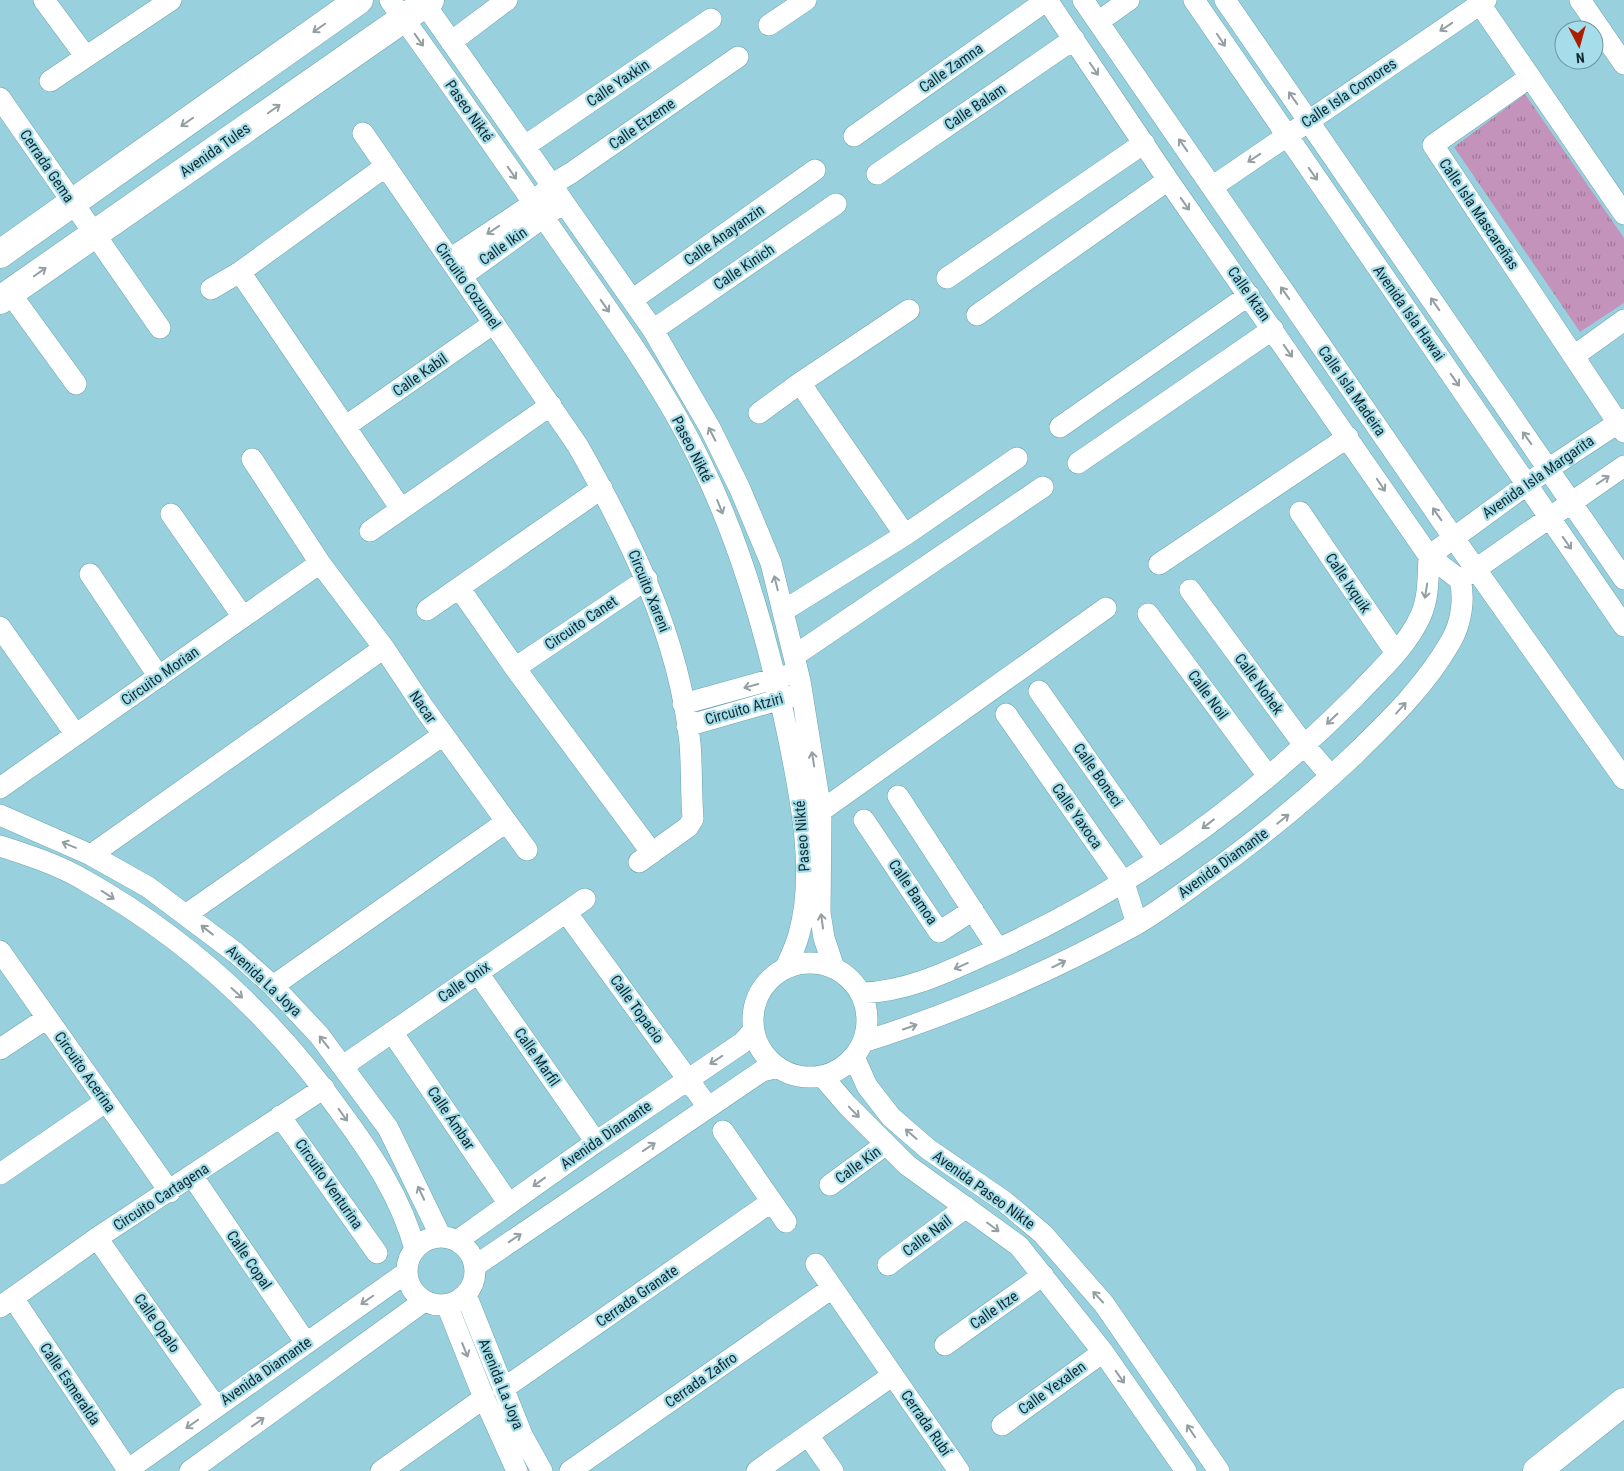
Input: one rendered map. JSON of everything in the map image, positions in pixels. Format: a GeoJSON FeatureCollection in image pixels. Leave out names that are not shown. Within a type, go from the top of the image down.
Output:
{"type":"FeatureCollection","features":[{"type":"Feature","properties":{"kind":"main road"},"geometry":{"type":"LineString","coordinates":[[0,254],[359,0]]}},
{"type":"Feature","properties":{"kind":"main road","name":"Avenida Tules"},"geometry":{"type":"LineString","coordinates":[[5,296],[414,5]]}},
{"type":"Feature","properties":{"kind":"main road"},"geometry":{"type":"LineString","coordinates":[[1537,1471],[1624,1402]]}},
{"type":"Feature","properties":{"kind":"street"},"geometry":{"type":"LineString","coordinates":[[44,0],[86,57]]}},
{"type":"Feature","properties":{"kind":"street"},"geometry":{"type":"LineString","coordinates":[[50,81],[171,0]]}},
{"type":"Feature","properties":{"kind":"street"},"geometry":{"type":"LineString","coordinates":[[451,42],[508,0]]}},
{"type":"Feature","properties":{"kind":"street"},"geometry":{"type":"LineString","coordinates":[[769,25],[806,0]]}},
{"type":"Feature","properties":{"kind":"street","name":"Calle Iktan"},"geometry":{"type":"LineString","coordinates":[[1047,0],[1168,180],[1429,556],[1468,573]]}},
{"type":"Feature","properties":{"kind":"street","name":"Calle Zamna"},"geometry":{"type":"LineString","coordinates":[[854,136],[1047,0]]}},
{"type":"Feature","properties":{"kind":"street","name":"Calle Isla Madeira"},"geometry":{"type":"LineString","coordinates":[[1083,0],[1453,537],[1468,573],[1624,779]]}},
{"type":"Feature","properties":{"kind":"street"},"geometry":{"type":"LineString","coordinates":[[1098,22],[1130,0]]}},
{"type":"Feature","properties":{"kind":"street","name":"Avenida Isla Hawai"},"geometry":{"type":"LineString","coordinates":[[1194,0],[1624,626]]}},
{"type":"Feature","properties":{"kind":"street","name":"Avenida Isla Hawai"},"geometry":{"type":"LineString","coordinates":[[1225,0],[1624,579]]}},
{"type":"Feature","properties":{"kind":"street"},"geometry":{"type":"LineString","coordinates":[[1580,0],[1624,64]]}},
{"type":"Feature","properties":{"kind":"street"},"geometry":{"type":"LineString","coordinates":[[1483,2],[1530,77],[1624,214]]}},
{"type":"Feature","properties":{"kind":"street","name":"Calle Isla Comores"},"geometry":{"type":"LineString","coordinates":[[1212,186],[1483,2]]}},
{"type":"Feature","properties":{"kind":"street","name":"Paseo Nikté"},"geometry":{"type":"LineString","coordinates":[[414,5],[451,42],[653,330],[710,428],[740,489],[771,563],[798,674],[821,811],[820,913],[824,938],[834,968]]}},
{"type":"Feature","properties":{"kind":"street","name":"Paseo Nikté"},"geometry":{"type":"LineString","coordinates":[[414,5],[539,210],[645,363],[703,466],[740,557],[778,689],[802,807],[806,857],[800,933],[785,969]]}},
{"type":"Feature","properties":{"kind":"street","name":"Calle Yaxkin"},"geometry":{"type":"LineString","coordinates":[[525,146],[711,19]]}},
{"type":"Feature","properties":{"kind":"street","name":"Calle Balam"},"geometry":{"type":"LineString","coordinates":[[877,174],[1074,39]]}},
{"type":"Feature","properties":{"kind":"street","name":"Calle Etzeme"},"geometry":{"type":"LineString","coordinates":[[571,173],[738,57]]}},
{"type":"Feature","properties":{"kind":"street","name":"Calle Isla Mascareñas"},"geometry":{"type":"LineString","coordinates":[[1530,77],[1433,145],[1622,425]]}},
{"type":"Feature","properties":{"kind":"street","name":"Cerrada Gema"},"geometry":{"type":"LineString","coordinates":[[0,98],[93,235],[160,328]]}},
{"type":"Feature","properties":{"kind":"street","name":"Circuito Cozumel"},"geometry":{"type":"LineString","coordinates":[[363,133],[551,405],[602,488]]}},
{"type":"Feature","properties":{"kind":"street"},"geometry":{"type":"LineString","coordinates":[[947,278],[1144,143]]}},
{"type":"Feature","properties":{"kind":"street"},"geometry":{"type":"LineString","coordinates":[[211,289],[240,272],[386,166]]}},
{"type":"Feature","properties":{"kind":"street","name":"Calle Anayanzin"},"geometry":{"type":"LineString","coordinates":[[632,300],[816,170]]}},
{"type":"Feature","properties":{"kind":"street"},"geometry":{"type":"LineString","coordinates":[[539,210],[551,185],[571,173]]}},
{"type":"Feature","properties":{"kind":"street"},"geometry":{"type":"LineString","coordinates":[[539,210],[564,202],[571,173]]}},
{"type":"Feature","properties":{"kind":"street"},"geometry":{"type":"LineString","coordinates":[[977,315],[1168,180]]}},
{"type":"Feature","properties":{"kind":"street","name":"Calle Kinich"},"geometry":{"type":"LineString","coordinates":[[653,330],[836,204]]}},
{"type":"Feature","properties":{"kind":"street","name":"Calle Ikin"},"geometry":{"type":"LineString","coordinates":[[456,267],[539,210]]}},
{"type":"Feature","properties":{"kind":"street"},"geometry":{"type":"LineString","coordinates":[[240,272],[401,509]]}},
{"type":"Feature","properties":{"kind":"street"},"geometry":{"type":"LineString","coordinates":[[1060,427],[1249,295]]}},
{"type":"Feature","properties":{"kind":"street"},"geometry":{"type":"LineString","coordinates":[[5,296],[76,384]]}},
{"type":"Feature","properties":{"kind":"street"},"geometry":{"type":"LineString","coordinates":[[759,413],[800,382],[909,310]]}},
{"type":"Feature","properties":{"kind":"street"},"geometry":{"type":"LineString","coordinates":[[1574,356],[1624,320]]}},
{"type":"Feature","properties":{"kind":"street","name":"Calle Kabil"},"geometry":{"type":"LineString","coordinates":[[346,426],[494,323]]}},
{"type":"Feature","properties":{"kind":"street"},"geometry":{"type":"LineString","coordinates":[[1078,463],[1273,329]]}},
{"type":"Feature","properties":{"kind":"street"},"geometry":{"type":"LineString","coordinates":[[800,382],[905,535]]}},
{"type":"Feature","properties":{"kind":"street"},"geometry":{"type":"LineString","coordinates":[[370,531],[551,405]]}},
{"type":"Feature","properties":{"kind":"street","name":"Avenida Isla Margarita"},"geometry":{"type":"LineString","coordinates":[[1453,537],[1548,468],[1622,425]]}},
{"type":"Feature","properties":{"kind":"street"},"geometry":{"type":"LineString","coordinates":[[1159,564],[1348,437]]}},
{"type":"Feature","properties":{"kind":"street"},"geometry":{"type":"LineString","coordinates":[[783,611],[905,535],[1016,458]]}},
{"type":"Feature","properties":{"kind":"street","name":"Nacar"},"geometry":{"type":"LineString","coordinates":[[252,459],[320,563],[384,648],[443,735],[527,850]]}},
{"type":"Feature","properties":{"kind":"street"},"geometry":{"type":"LineString","coordinates":[[1468,573],[1624,466]]}},
{"type":"Feature","properties":{"kind":"street","name":"Circuito Atziri"},"geometry":{"type":"LineString","coordinates":[[687,726],[778,689],[1043,487]]}},
{"type":"Feature","properties":{"kind":"street"},"geometry":{"type":"LineString","coordinates":[[428,610],[602,488]]}},
{"type":"Feature","properties":{"kind":"street","name":"Circuito Xareni"},"geometry":{"type":"LineString","coordinates":[[460,589],[645,857],[688,827],[693,819],[687,726],[667,634],[646,579],[602,488]]}},
{"type":"Feature","properties":{"kind":"street","name":"Calle Ixquik"},"geometry":{"type":"LineString","coordinates":[[1300,512],[1396,653]]}},
{"type":"Feature","properties":{"kind":"street"},"geometry":{"type":"LineString","coordinates":[[171,514],[243,617]]}},
{"type":"Feature","properties":{"kind":"street"},"geometry":{"type":"LineString","coordinates":[[861,993],[880,992],[912,985],[998,949],[1066,916],[1124,883],[1204,828],[1268,776],[1332,720],[1396,653],[1422,615],[1427,588],[1429,556],[1453,537]]}},
{"type":"Feature","properties":{"kind":"street","name":"Circuito Morian"},"geometry":{"type":"LineString","coordinates":[[0,788],[320,563]]}},
{"type":"Feature","properties":{"kind":"street","name":"Avenida Diamante"},"geometry":{"type":"LineString","coordinates":[[859,1050],[1004,990],[1138,924],[1240,853],[1296,809],[1388,722],[1425,681],[1452,639],[1462,609],[1468,573]]}},
{"type":"Feature","properties":{"kind":"street"},"geometry":{"type":"LineString","coordinates":[[90,574],[158,677]]}},
{"type":"Feature","properties":{"kind":"street","name":"Circuito Canet"},"geometry":{"type":"LineString","coordinates":[[515,668],[646,579]]}},
{"type":"Feature","properties":{"kind":"street","name":"Calle Nohek"},"geometry":{"type":"LineString","coordinates":[[1190,590],[1304,745],[1331,776]]}},
{"type":"Feature","properties":{"kind":"street"},"geometry":{"type":"LineString","coordinates":[[821,811],[1106,608]]}},
{"type":"Feature","properties":{"kind":"street","name":"Calle Noil"},"geometry":{"type":"LineString","coordinates":[[1148,614],[1268,776]]}},
{"type":"Feature","properties":{"kind":"street"},"geometry":{"type":"LineString","coordinates":[[0,627],[76,735]]}},
{"type":"Feature","properties":{"kind":"street"},"geometry":{"type":"LineString","coordinates":[[91,855],[384,648]]}},
{"type":"Feature","properties":{"kind":"street","name":"Circuito Atziri"},"geometry":{"type":"LineString","coordinates":[[683,704],[778,689]]}},
{"type":"Feature","properties":{"kind":"street","name":"Calle Boneci"},"geometry":{"type":"LineString","coordinates":[[1039,691],[1158,860]]}},
{"type":"Feature","properties":{"kind":"street","name":"Calle Yaxoca"},"geometry":{"type":"LineString","coordinates":[[1006,714],[1124,883],[1138,924]]}},
{"type":"Feature","properties":{"kind":"street"},"geometry":{"type":"LineString","coordinates":[[186,914],[443,735]]}},
{"type":"Feature","properties":{"kind":"street"},"geometry":{"type":"LineString","coordinates":[[898,796],[998,949]]}},
{"type":"Feature","properties":{"kind":"street","name":"Avenida La Joya"},"geometry":{"type":"LineString","coordinates":[[0,815],[91,855],[148,887],[186,914],[273,986],[319,1035],[388,1128],[449,1239]]}},
{"type":"Feature","properties":{"kind":"street","name":"Calle Bamoa"},"geometry":{"type":"LineString","coordinates":[[864,820],[939,932],[973,910]]}},
{"type":"Feature","properties":{"kind":"street"},"geometry":{"type":"LineString","coordinates":[[273,986],[506,822]]}},
{"type":"Feature","properties":{"kind":"street"},"geometry":{"type":"LineString","coordinates":[[29,857],[46,836]]}},
{"type":"Feature","properties":{"kind":"street","name":"Avenida La Joya"},"geometry":{"type":"LineString","coordinates":[[0,846],[83,879],[164,931],[250,1004],[294,1050],[368,1149],[390,1184],[409,1227],[415,1249]]}},
{"type":"Feature","properties":{"kind":"street","name":"Calle Onix"},"geometry":{"type":"LineString","coordinates":[[343,1066],[585,899]]}},
{"type":"Feature","properties":{"kind":"street","name":"Calle Topacio"},"geometry":{"type":"LineString","coordinates":[[566,912],[708,1107]]}},
{"type":"Feature","properties":{"kind":"street","name":"Circuito Acerina"},"geometry":{"type":"LineString","coordinates":[[0,951],[170,1192]]}},
{"type":"Feature","properties":{"kind":"street"},"geometry":{"type":"LineString","coordinates":[[809,964],[834,968],[848,977],[861,993],[866,1009],[868,1026],[859,1050],[840,1069],[822,1076],[807,1077],[792,1074],[778,1067],[766,1057],[758,1044],[754,1030],[754,1012],[759,994],[770,980],[785,969],[809,964]]}},
{"type":"Feature","properties":{"kind":"street","name":"Calle Marfil"},"geometry":{"type":"LineString","coordinates":[[478,973],[596,1142]]}},
{"type":"Feature","properties":{"kind":"street"},"geometry":{"type":"LineString","coordinates":[[0,1049],[47,1018]]}},
{"type":"Feature","properties":{"kind":"street","name":"Avenida Diamante"},"geometry":{"type":"LineString","coordinates":[[449,1239],[509,1204],[742,1042],[754,1030]]}},
{"type":"Feature","properties":{"kind":"street","name":"Calle Ámbar"},"geometry":{"type":"LineString","coordinates":[[392,1032],[509,1204]]}},
{"type":"Feature","properties":{"kind":"street","name":"Avenida Paseo Nikte"},"geometry":{"type":"LineString","coordinates":[[859,1050],[867,1086],[891,1117],[928,1149],[1005,1202],[1043,1234],[1104,1304],[1218,1471]]}},
{"type":"Feature","properties":{"kind":"street"},"geometry":{"type":"LineString","coordinates":[[475,1266],[762,1071],[778,1067]]}},
{"type":"Feature","properties":{"kind":"street","name":"Avenida Paseo Nikte"},"geometry":{"type":"LineString","coordinates":[[822,1076],[907,1165],[1019,1246],[1102,1352],[1186,1471]]}},
{"type":"Feature","properties":{"kind":"street","name":"Circuito Cartagena"},"geometry":{"type":"LineString","coordinates":[[6,1302],[97,1238],[193,1177],[280,1116],[324,1088]]}},
{"type":"Feature","properties":{"kind":"street"},"geometry":{"type":"LineString","coordinates":[[0,1174],[105,1102]]}},
{"type":"Feature","properties":{"kind":"street","name":"Circuito Venturina"},"geometry":{"type":"LineString","coordinates":[[280,1116],[377,1253]]}},
{"type":"Feature","properties":{"kind":"street"},"geometry":{"type":"LineString","coordinates":[[723,1131],[786,1222]]}},
{"type":"Feature","properties":{"kind":"street","name":"Calle Kin"},"geometry":{"type":"LineString","coordinates":[[830,1185],[886,1144]]}},
{"type":"Feature","properties":{"kind":"street","name":"Calle Copal"},"geometry":{"type":"LineString","coordinates":[[193,1177],[306,1343]]}},
{"type":"Feature","properties":{"kind":"street","name":"Cerrada Granate"},"geometry":{"type":"LineString","coordinates":[[381,1471],[771,1202]]}},
{"type":"Feature","properties":{"kind":"street","name":"Calle Nail"},"geometry":{"type":"LineString","coordinates":[[888,1265],[966,1207]]}},
{"type":"Feature","properties":{"kind":"street","name":"Calle Opalo"},"geometry":{"type":"LineString","coordinates":[[97,1238],[216,1407]]}},
{"type":"Feature","properties":{"kind":"street"},"geometry":{"type":"LineString","coordinates":[[449,1239],[466,1247],[475,1266],[474,1281],[466,1295],[447,1305],[436,1305],[424,1301],[415,1294],[409,1283],[407,1272],[409,1260],[415,1249],[422,1243],[449,1239]]}},
{"type":"Feature","properties":{"kind":"street"},"geometry":{"type":"LineString","coordinates":[[757,1471],[893,1376],[816,1264]]}},
{"type":"Feature","properties":{"kind":"street","name":"Avenida Diamante"},"geometry":{"type":"LineString","coordinates":[[127,1470],[407,1272]]}},
{"type":"Feature","properties":{"kind":"street","name":"Calle Itze"},"geometry":{"type":"LineString","coordinates":[[945,1345],[1043,1275]]}},
{"type":"Feature","properties":{"kind":"street","name":"Cerrada Zafiro"},"geometry":{"type":"LineString","coordinates":[[570,1471],[832,1288]]}},
{"type":"Feature","properties":{"kind":"street","name":"Avenida La Joya"},"geometry":{"type":"LineString","coordinates":[[466,1295],[517,1471]]}},
{"type":"Feature","properties":{"kind":"street"},"geometry":{"type":"LineString","coordinates":[[190,1471],[424,1301]]}},
{"type":"Feature","properties":{"kind":"street","name":"Calle Esmeralda"},"geometry":{"type":"LineString","coordinates":[[6,1302],[127,1470]]}},
{"type":"Feature","properties":{"kind":"street","name":"Avenida La Joya"},"geometry":{"type":"LineString","coordinates":[[447,1305],[494,1394],[522,1435],[542,1471]]}},
{"type":"Feature","properties":{"kind":"street","name":"Calle Yexalen"},"geometry":{"type":"LineString","coordinates":[[1002,1425],[1102,1352]]}},
{"type":"Feature","properties":{"kind":"street","name":"Cerrada Rubí"},"geometry":{"type":"LineString","coordinates":[[893,1376],[959,1471]]}},
{"type":"Feature","properties":{"kind":"street"},"geometry":{"type":"LineString","coordinates":[[808,1435],[833,1471]]}},
{"type":"Feature","properties":{"kind":"green space"},"geometry":{"type":"Polygon","coordinates":[[[1525,94],[1624,238],[1624,303],[1580,332],[1454,147],[1525,94]]]}}]}
